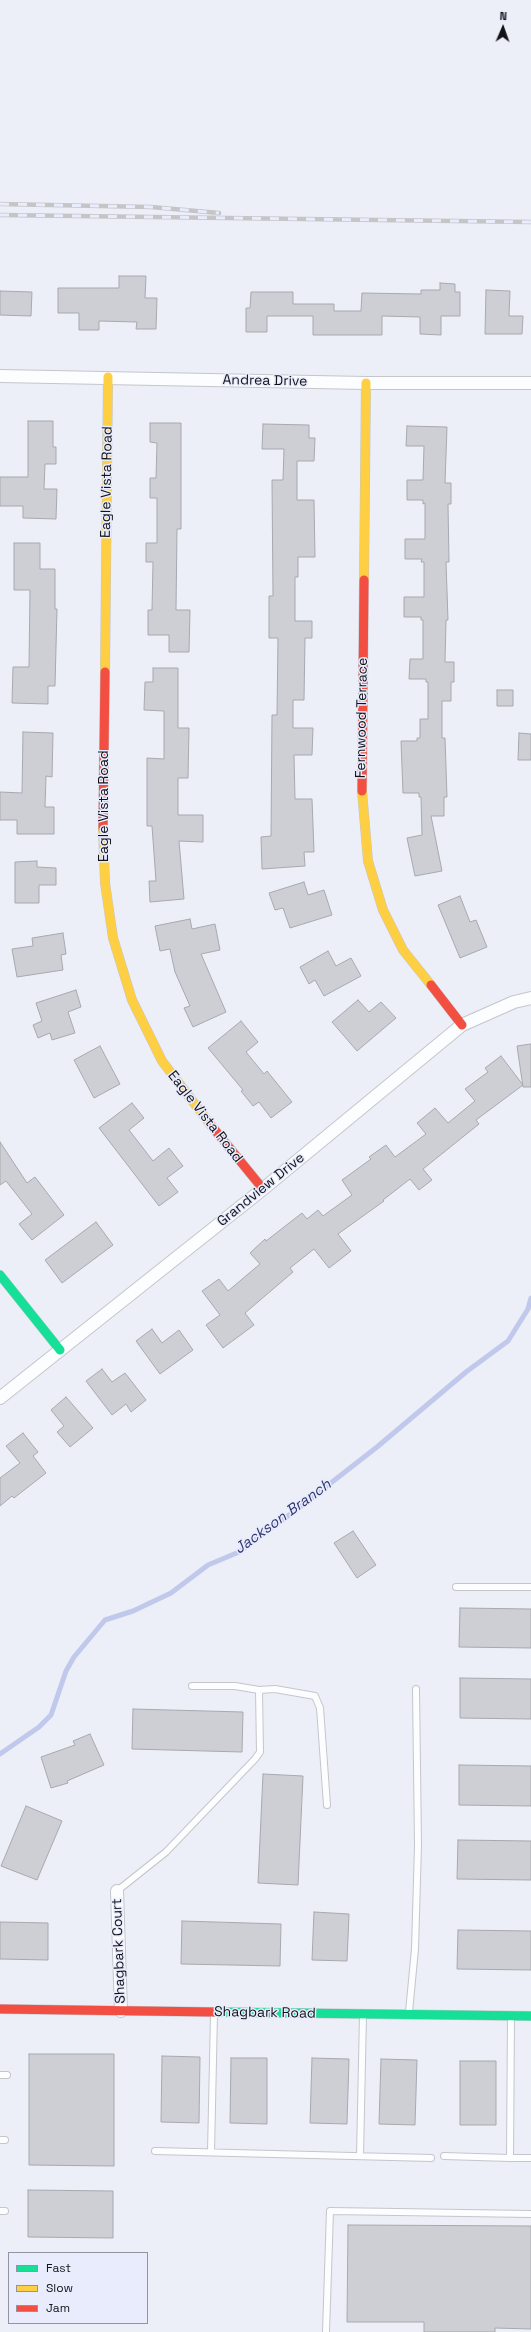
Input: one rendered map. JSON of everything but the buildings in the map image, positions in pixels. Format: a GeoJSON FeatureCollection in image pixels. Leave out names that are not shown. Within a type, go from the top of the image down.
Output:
{"type":"FeatureCollection","features":[{"type":"Feature","properties":{"kind":"street","name":"Andrea Drive"},"geometry":{"type":"LineString","coordinates":[[0,376],[366,383],[531,383]]}},
{"type":"Feature","properties":{"kind":"street","name":"Eagle Vista Road"},"geometry":{"type":"LineString","coordinates":[[108,377],[103,815],[105,883],[113,938],[132,1000],[162,1061],[263,1189]]}},
{"type":"Feature","properties":{"kind":"street","name":"Fernwood Terrace"},"geometry":{"type":"LineString","coordinates":[[366,383],[362,801],[368,861],[383,910],[403,950],[462,1025]]}},
{"type":"Feature","properties":{"kind":"street","name":"Grandview Drive"},"geometry":{"type":"LineString","coordinates":[[0,1398],[263,1189],[462,1025],[514,1002],[531,998]]}},
{"type":"Feature","properties":{"kind":"street"},"geometry":{"type":"LineString","coordinates":[[0,1275],[60,1350]]}},
{"type":"Feature","properties":{"kind":"street","name":"Shagbark Court"},"geometry":{"type":"LineString","coordinates":[[117,1891],[121,2011]]}},
{"type":"Feature","properties":{"kind":"street","name":"Shagbark Road"},"geometry":{"type":"LineString","coordinates":[[0,2009],[531,2016]]}},
{"type":"Feature","properties":{"kind":"lane"},"geometry":{"type":"LineString","coordinates":[[456,1587],[531,1587]]}},
{"type":"Feature","properties":{"kind":"lane"},"geometry":{"type":"LineString","coordinates":[[192,1686],[235,1686],[259,1690],[275,1689],[315,1696],[320,1708],[327,1805]]}},
{"type":"Feature","properties":{"kind":"lane"},"geometry":{"type":"LineString","coordinates":[[409,2014],[415,1949],[418,1845],[416,1689]]}},
{"type":"Feature","properties":{"kind":"lane"},"geometry":{"type":"LineString","coordinates":[[117,1891],[166,1852],[256,1759],[260,1752],[259,1690]]}},
{"type":"Feature","properties":{"kind":"lane"},"geometry":{"type":"LineString","coordinates":[[211,2152],[214,2012]]}},
{"type":"Feature","properties":{"kind":"lane"},"geometry":{"type":"LineString","coordinates":[[360,2156],[363,2014]]}},
{"type":"Feature","properties":{"kind":"lane"},"geometry":{"type":"LineString","coordinates":[[510,2158],[511,2016]]}},
{"type":"Feature","properties":{"kind":"lane"},"geometry":{"type":"LineString","coordinates":[[0,2075],[7,2076]]}},
{"type":"Feature","properties":{"kind":"lane"},"geometry":{"type":"LineString","coordinates":[[155,2151],[431,2158]]}},
{"type":"Feature","properties":{"kind":"lane"},"geometry":{"type":"LineString","coordinates":[[444,2156],[531,2158]]}},
{"type":"Feature","properties":{"kind":"lane"},"geometry":{"type":"LineString","coordinates":[[326,2332],[330,2211],[531,2214]]}},
{"type":"Feature","properties":{"kind":"waterway","name":"Jackson Branch"},"geometry":{"type":"LineString","coordinates":[[0,1754],[39,1727],[51,1715],[66,1671],[74,1657],[105,1620],[133,1611],[171,1593],[208,1565],[239,1552],[300,1507],[377,1447],[466,1372],[508,1341],[528,1309],[531,1298]]}},
{"type":"Feature","properties":{"kind":"railway"},"geometry":{"type":"LineString","coordinates":[[0,204],[151,207],[219,213]]}},
{"type":"Feature","properties":{"kind":"railway"},"geometry":{"type":"LineString","coordinates":[[0,215],[531,222]]}},
{"type":"Feature","properties":{"kind":"traffic: fast"},"geometry":{"type":"LineString","coordinates":[[0,1275],[60,1350]]}},
{"type":"Feature","properties":{"kind":"traffic: fast"},"geometry":{"type":"LineString","coordinates":[[214,2012],[531,2016]]}},
{"type":"Feature","properties":{"kind":"traffic: slow"},"geometry":{"type":"LineString","coordinates":[[105,672],[108,377]]}},
{"type":"Feature","properties":{"kind":"traffic: slow"},"geometry":{"type":"LineString","coordinates":[[364,580],[366,383]]}},
{"type":"Feature","properties":{"kind":"traffic: slow"},"geometry":{"type":"LineString","coordinates":[[362,791],[368,861],[383,910],[403,950],[431,985]]}},
{"type":"Feature","properties":{"kind":"traffic: slow"},"geometry":{"type":"LineString","coordinates":[[103,828],[105,883],[113,938],[132,1000],[162,1061],[210,1124]]}},
{"type":"Feature","properties":{"kind":"traffic: jam"},"geometry":{"type":"LineString","coordinates":[[362,791],[364,580]]}},
{"type":"Feature","properties":{"kind":"traffic: jam"},"geometry":{"type":"LineString","coordinates":[[103,828],[105,672]]}},
{"type":"Feature","properties":{"kind":"traffic: jam"},"geometry":{"type":"LineString","coordinates":[[431,985],[462,1025]]}},
{"type":"Feature","properties":{"kind":"traffic: jam"},"geometry":{"type":"LineString","coordinates":[[210,1124],[263,1189]]}},
{"type":"Feature","properties":{"kind":"traffic: jam"},"geometry":{"type":"LineString","coordinates":[[0,2009],[214,2012]]}}]}
